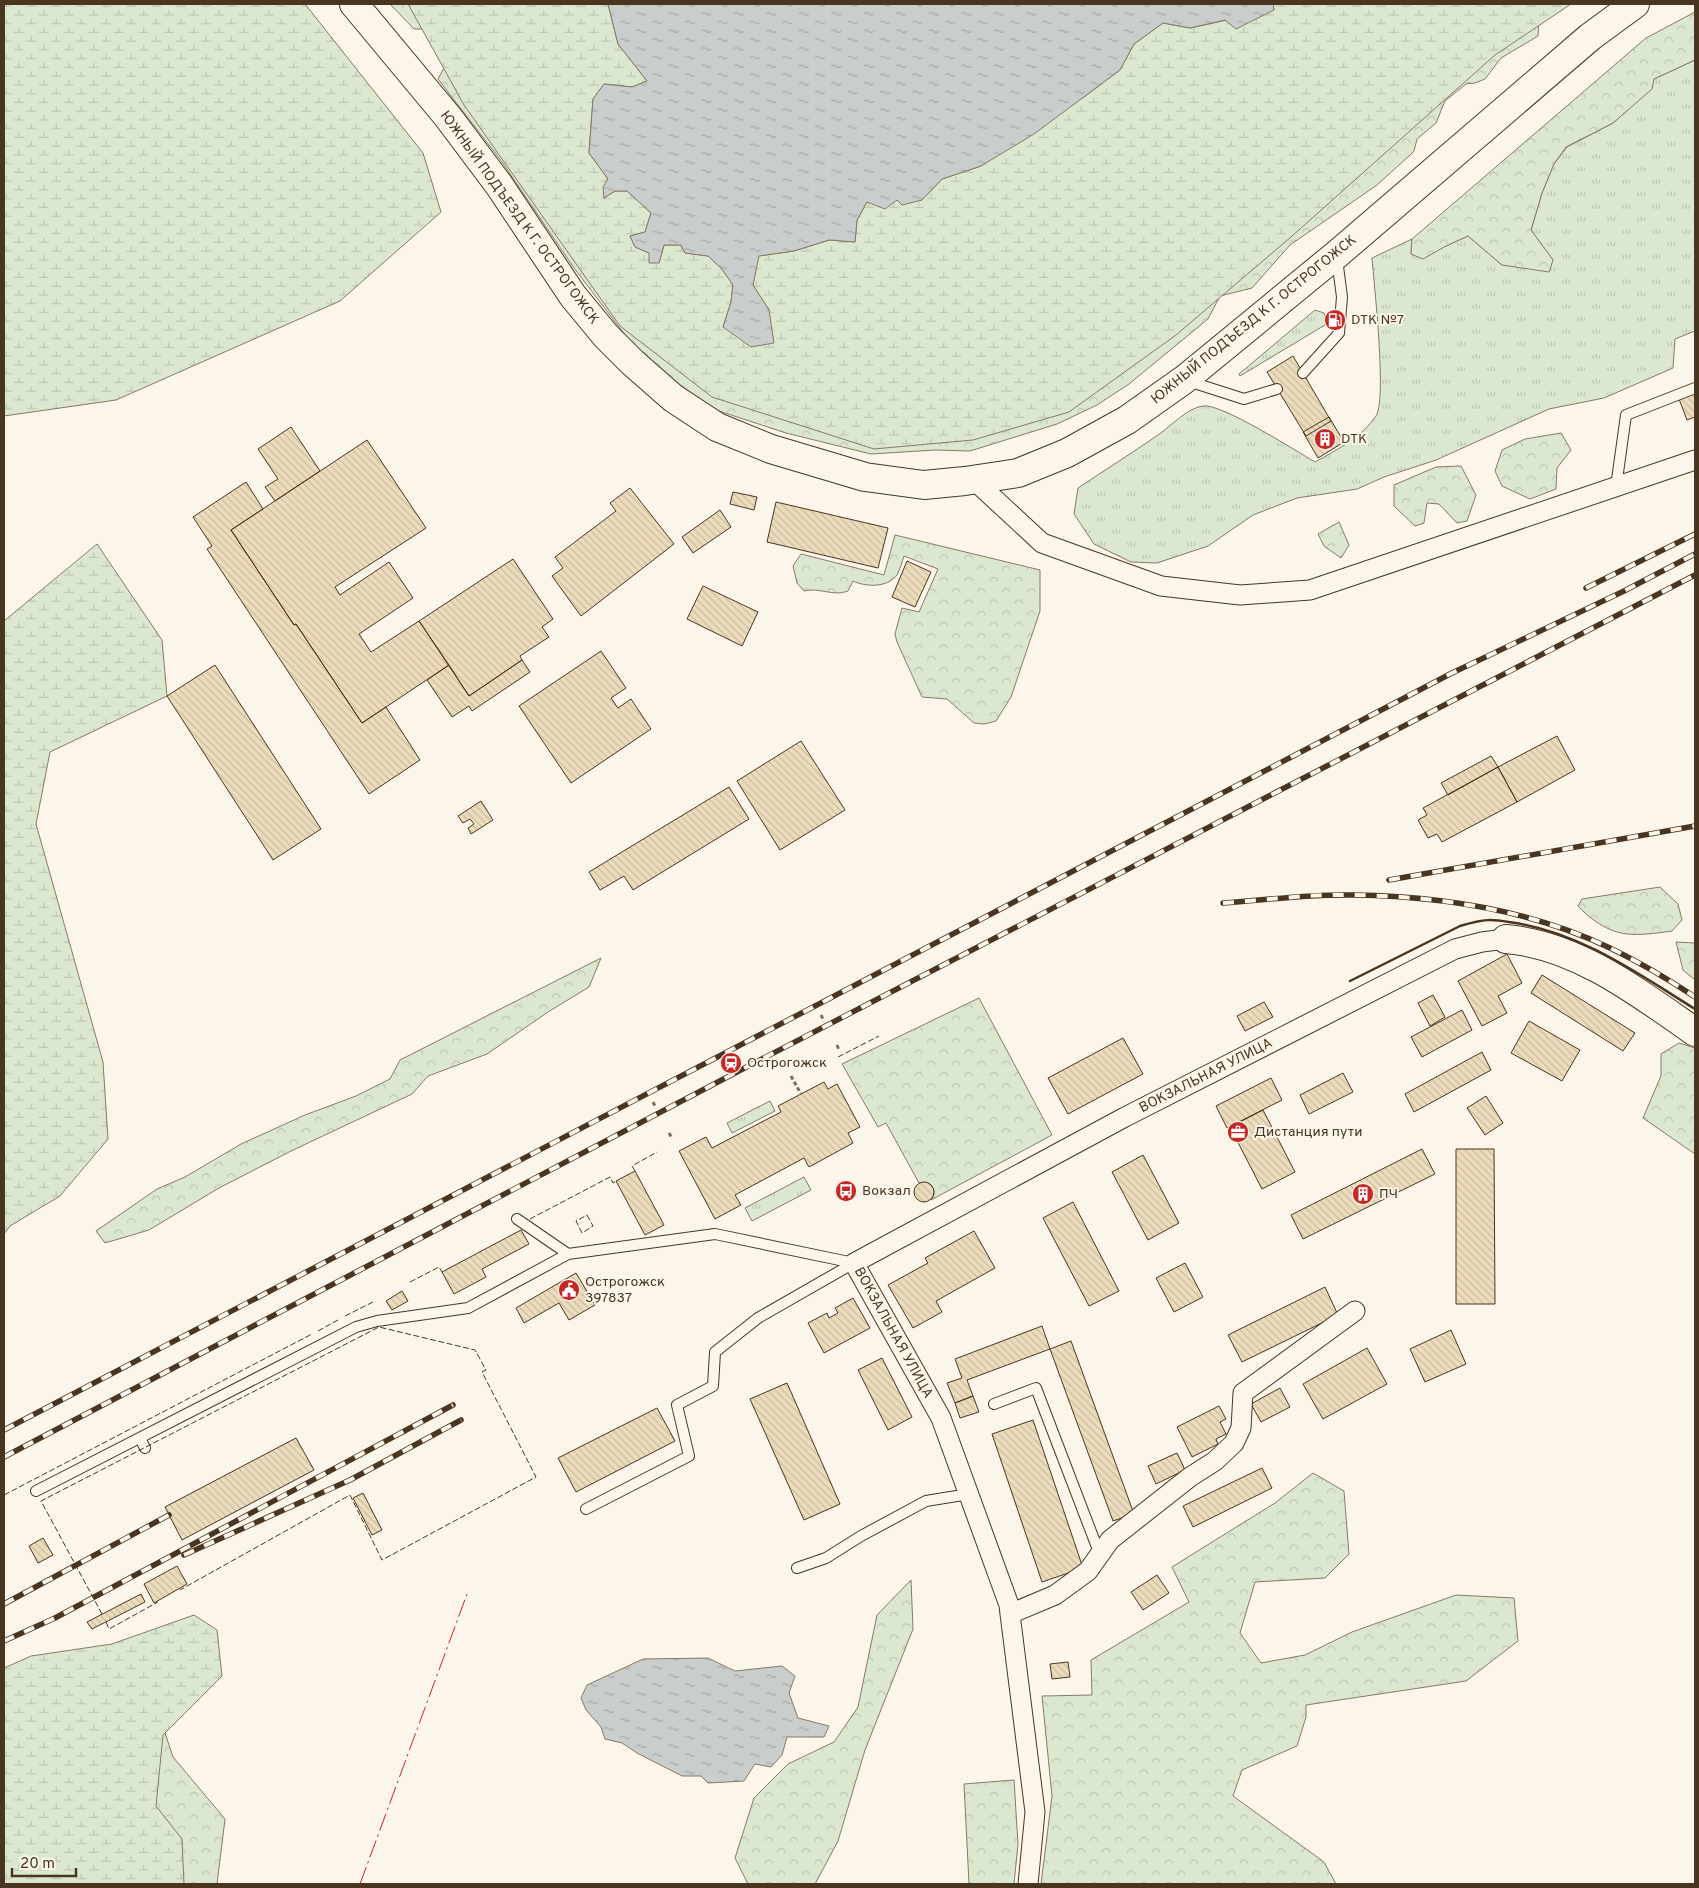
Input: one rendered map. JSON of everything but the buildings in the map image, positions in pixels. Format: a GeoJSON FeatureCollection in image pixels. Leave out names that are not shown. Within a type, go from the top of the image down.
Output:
{"type":"FeatureCollection","features":[{"type":"Feature","properties":{"kind":"main road","name":"ЮЖНЫЙ ПОДЪЕЗД К Г. ОСТРОГОЖСК"},"geometry":{"type":"LineString","coordinates":[[354,4],[448,117],[499,185],[573,296],[606,336],[673,398],[717,427],[785,454],[865,477],[924,486],[1018,473],[1067,453],[1127,420],[1184,380],[1336,255],[1590,37],[1635,4]]}},
{"type":"Feature","properties":{"kind":"main road"},"geometry":{"type":"LineString","coordinates":[[1506,939],[1521,940],[1540,945],[1584,961],[1637,991],[1695,1032]]}},
{"type":"Feature","properties":{"kind":"street"},"geometry":{"type":"LineString","coordinates":[[974,480],[1042,543],[1161,586],[1240,595],[1310,590],[1695,460]]}},
{"type":"Feature","properties":{"kind":"street","name":"ВОКЗАЛЬНАЯ УЛИЦА"},"geometry":{"type":"LineString","coordinates":[[1028,1884],[1035,1812],[1009,1605],[941,1418],[854,1263],[1126,1116],[1456,949],[1482,942],[1506,939]]}},
{"type":"Feature","properties":{"kind":"street"},"geometry":{"type":"LineString","coordinates":[[1010,1614],[1055,1595],[1088,1571],[1110,1540],[1190,1477],[1215,1461],[1234,1443],[1241,1428],[1241,1402],[1243,1394],[1355,1310]]}},
{"type":"Feature","properties":{"kind":"lane"},"geometry":{"type":"LineString","coordinates":[[1303,373],[1339,333],[1342,297],[1336,255]]}},
{"type":"Feature","properties":{"kind":"lane"},"geometry":{"type":"LineString","coordinates":[[1184,380],[1244,399],[1278,389]]}},
{"type":"Feature","properties":{"kind":"lane"},"geometry":{"type":"LineString","coordinates":[[1616,487],[1626,415],[1695,388]]}},
{"type":"Feature","properties":{"kind":"lane"},"geometry":{"type":"LineString","coordinates":[[517,1220],[568,1254]]}},
{"type":"Feature","properties":{"kind":"lane"},"geometry":{"type":"LineString","coordinates":[[36,1491],[356,1327],[377,1321],[468,1308],[568,1254],[715,1234],[854,1263]]}},
{"type":"Feature","properties":{"kind":"lane"},"geometry":{"type":"LineString","coordinates":[[586,1509],[689,1456],[677,1405],[713,1386],[715,1352],[758,1318],[854,1263]]}},
{"type":"Feature","properties":{"kind":"lane"},"geometry":{"type":"LineString","coordinates":[[994,1404],[1036,1388],[1100,1555]]}},
{"type":"Feature","properties":{"kind":"lane"},"geometry":{"type":"LineString","coordinates":[[140,1438],[145,1448]]}},
{"type":"Feature","properties":{"kind":"lane"},"geometry":{"type":"LineString","coordinates":[[797,1568],[826,1558],[926,1501],[969,1494]]}},
{"type":"Feature","properties":{"kind":"path"},"geometry":{"type":"LineString","coordinates":[[821,1015],[824,1021]]}},
{"type":"Feature","properties":{"kind":"path"},"geometry":{"type":"LineString","coordinates":[[836,1045],[839,1050]]}},
{"type":"Feature","properties":{"kind":"path"},"geometry":{"type":"LineString","coordinates":[[791,1076],[801,1094]]}},
{"type":"Feature","properties":{"kind":"path"},"geometry":{"type":"LineString","coordinates":[[653,1102],[656,1108]]}},
{"type":"Feature","properties":{"kind":"path"},"geometry":{"type":"LineString","coordinates":[[669,1133],[672,1138]]}},
{"type":"Feature","properties":{"kind":"green space"},"geometry":{"type":"Polygon","coordinates":[[[4,4],[305,4],[423,153],[441,212],[340,301],[116,400],[4,416],[4,4]]]}},
{"type":"Feature","properties":{"kind":"green space"},"geometry":{"type":"Polygon","coordinates":[[[390,4],[1539,20],[1538,36],[1501,58],[1485,79],[1466,84],[1445,101],[1436,123],[1417,139],[1414,151],[1377,185],[1290,245],[1252,288],[1220,296],[1208,319],[1129,384],[1097,405],[1057,424],[970,451],[935,450],[871,454],[786,433],[716,410],[674,381],[635,348],[574,268],[502,162],[438,79],[454,49],[437,29],[414,29],[390,4]]]}},
{"type":"Feature","properties":{"kind":"green space"},"geometry":{"type":"Polygon","coordinates":[[[408,4],[608,4],[618,44],[647,81],[632,87],[604,84],[593,99],[589,153],[608,179],[604,198],[615,191],[627,191],[651,213],[645,232],[630,236],[635,247],[649,253],[659,263],[664,245],[681,245],[685,253],[708,256],[721,268],[733,284],[731,302],[723,327],[769,310],[753,285],[758,256],[794,251],[829,240],[855,242],[857,220],[867,202],[897,199],[922,200],[942,179],[981,166],[1084,97],[1120,70],[1134,44],[1163,23],[1190,28],[1274,10],[1273,4],[1571,4],[1495,55],[1291,237],[1176,335],[1069,412],[973,440],[874,449],[712,397],[620,326],[464,105],[408,4]]]}},
{"type":"Feature","properties":{"kind":"green space"},"geometry":{"type":"Polygon","coordinates":[[[1695,12],[1695,60],[1654,79],[1652,89],[1613,123],[1566,147],[1554,164],[1542,193],[1531,230],[1553,260],[1549,272],[1502,265],[1468,236],[1423,259],[1411,254],[1412,239],[1646,38],[1695,12]]]}},
{"type":"Feature","properties":{"kind":"green space"},"geometry":{"type":"Polygon","coordinates":[[[1695,60],[1695,331],[1675,339],[1673,368],[1604,398],[1549,409],[1436,460],[1384,477],[1357,489],[1297,498],[1253,515],[1208,546],[1157,563],[1131,562],[1094,544],[1074,514],[1078,488],[1197,407],[1212,407],[1225,412],[1259,429],[1315,462],[1356,437],[1376,416],[1379,405],[1380,365],[1372,258],[1412,239],[1411,253],[1446,246],[1468,236],[1502,265],[1553,260],[1531,230],[1542,193],[1554,164],[1567,147],[1613,123],[1630,108],[1654,79],[1695,60]]]}},
{"type":"Feature","properties":{"kind":"green space"},"geometry":{"type":"Polygon","coordinates":[[[1315,310],[1324,313],[1327,321],[1325,325],[1240,376],[1239,374],[1315,310]]]}},
{"type":"Feature","properties":{"kind":"green space"},"geometry":{"type":"Polygon","coordinates":[[[1561,433],[1571,450],[1557,468],[1556,489],[1530,499],[1502,486],[1495,471],[1502,450],[1525,439],[1561,433]]]}},
{"type":"Feature","properties":{"kind":"green space"},"geometry":{"type":"Polygon","coordinates":[[[1461,466],[1476,495],[1467,521],[1457,523],[1439,504],[1427,503],[1424,523],[1415,526],[1394,506],[1394,485],[1436,467],[1461,466]]]}},
{"type":"Feature","properties":{"kind":"green space"},"geometry":{"type":"Polygon","coordinates":[[[1339,522],[1349,545],[1341,558],[1324,546],[1318,534],[1339,522]]]}},
{"type":"Feature","properties":{"kind":"green space"},"geometry":{"type":"Polygon","coordinates":[[[895,535],[1040,570],[1040,611],[1011,697],[996,721],[984,724],[974,723],[947,699],[922,697],[897,642],[895,634],[902,608],[919,612],[938,569],[904,556],[897,575],[882,584],[870,585],[853,581],[848,591],[837,593],[816,590],[804,591],[797,583],[793,566],[801,554],[884,575],[895,535]]]}},
{"type":"Feature","properties":{"kind":"green space"},"geometry":{"type":"Polygon","coordinates":[[[97,544],[162,640],[167,696],[50,752],[36,824],[103,1062],[108,1139],[60,1196],[10,1226],[4,1234],[4,621],[97,544]]]}},
{"type":"Feature","properties":{"kind":"green space"},"geometry":{"type":"Polygon","coordinates":[[[1660,887],[1678,904],[1682,920],[1672,931],[1652,934],[1617,932],[1596,922],[1578,906],[1582,899],[1660,887]]]}},
{"type":"Feature","properties":{"kind":"green space"},"geometry":{"type":"Polygon","coordinates":[[[1676,942],[1695,943],[1695,980],[1683,970],[1676,942]]]}},
{"type":"Feature","properties":{"kind":"green space"},"geometry":{"type":"Polygon","coordinates":[[[601,958],[589,987],[548,1012],[487,1054],[428,1076],[412,1094],[291,1151],[219,1188],[149,1230],[105,1243],[96,1231],[157,1189],[185,1177],[241,1144],[305,1115],[356,1096],[390,1079],[400,1060],[601,958]]]}},
{"type":"Feature","properties":{"kind":"green space"},"geometry":{"type":"Polygon","coordinates":[[[979,998],[1052,1135],[931,1200],[934,1193],[932,1187],[928,1183],[919,1183],[886,1123],[878,1127],[842,1064],[979,998]]]}},
{"type":"Feature","properties":{"kind":"green space"},"geometry":{"type":"Polygon","coordinates":[[[1679,1043],[1695,1048],[1695,1154],[1643,1118],[1661,1076],[1661,1054],[1679,1043]]]}},
{"type":"Feature","properties":{"kind":"green space"},"geometry":{"type":"Polygon","coordinates":[[[770,1101],[775,1111],[732,1133],[727,1123],[770,1101]]]}},
{"type":"Feature","properties":{"kind":"green space"},"geometry":{"type":"Polygon","coordinates":[[[804,1177],[811,1190],[752,1221],[745,1208],[804,1177]]]}},
{"type":"Feature","properties":{"kind":"green space"},"geometry":{"type":"Polygon","coordinates":[[[1313,1473],[1344,1491],[1349,1554],[1325,1578],[1255,1582],[1240,1633],[1261,1663],[1305,1655],[1352,1632],[1456,1595],[1514,1598],[1518,1641],[1466,1681],[1306,1705],[1306,1717],[1297,1746],[1242,1770],[1233,1796],[1324,1862],[1336,1884],[1041,1884],[1052,1796],[1042,1696],[1092,1695],[1091,1660],[1189,1602],[1172,1567],[1275,1503],[1313,1473]]]}},
{"type":"Feature","properties":{"kind":"green space"},"geometry":{"type":"Polygon","coordinates":[[[911,1580],[913,1629],[865,1750],[838,1841],[815,1884],[748,1884],[735,1858],[754,1798],[788,1764],[834,1742],[858,1707],[877,1615],[911,1580]]]}},
{"type":"Feature","properties":{"kind":"green space"},"geometry":{"type":"Polygon","coordinates":[[[194,1615],[217,1630],[222,1676],[163,1735],[156,1806],[182,1839],[184,1884],[4,1884],[4,1668],[31,1656],[112,1644],[194,1615]]]}},
{"type":"Feature","properties":{"kind":"green space"},"geometry":{"type":"Polygon","coordinates":[[[155,1703],[173,1757],[225,1819],[217,1884],[76,1884],[155,1703]]]}},
{"type":"Feature","properties":{"kind":"green space"},"geometry":{"type":"Polygon","coordinates":[[[1014,1780],[1018,1844],[1014,1884],[969,1884],[964,1784],[1014,1780]]]}},
{"type":"Feature","properties":{"kind":"water"},"geometry":{"type":"Polygon","coordinates":[[[608,4],[1273,4],[1274,10],[1236,29],[1225,20],[1190,28],[1163,23],[1134,44],[1120,70],[1034,134],[981,166],[942,179],[922,200],[902,205],[897,200],[885,209],[867,202],[857,220],[855,242],[829,240],[794,251],[759,256],[753,285],[769,310],[774,343],[751,347],[723,327],[731,302],[733,285],[721,268],[708,256],[685,253],[681,245],[664,245],[659,263],[649,263],[649,253],[635,247],[630,236],[645,232],[651,213],[627,191],[615,191],[604,198],[603,187],[608,179],[589,153],[593,99],[604,84],[632,87],[647,81],[618,44],[608,4]]]}},
{"type":"Feature","properties":{"kind":"water"},"geometry":{"type":"Polygon","coordinates":[[[708,1658],[735,1671],[782,1666],[795,1676],[789,1693],[798,1718],[829,1726],[824,1737],[787,1737],[782,1755],[771,1767],[755,1764],[744,1781],[708,1783],[701,1776],[682,1776],[637,1753],[622,1743],[605,1739],[601,1727],[586,1710],[581,1698],[587,1685],[643,1659],[708,1658]]]}},
{"type":"Feature","properties":{"kind":"railway"},"geometry":{"type":"LineString","coordinates":[[1586,588],[1695,534]]}},
{"type":"Feature","properties":{"kind":"railway"},"geometry":{"type":"LineString","coordinates":[[4,1430],[1452,673],[1624,591],[1695,554]]}},
{"type":"Feature","properties":{"kind":"railway"},"geometry":{"type":"LineString","coordinates":[[4,1457],[735,1073],[1695,575]]}},
{"type":"Feature","properties":{"kind":"railway"},"geometry":{"type":"LineString","coordinates":[[1389,880],[1695,826]]}},
{"type":"Feature","properties":{"kind":"railway"},"geometry":{"type":"LineString","coordinates":[[1223,903],[1304,896],[1352,895],[1418,898],[1484,908],[1517,915],[1580,935],[1632,959],[1695,997]]}},
{"type":"Feature","properties":{"kind":"railway"},"geometry":{"type":"LineString","coordinates":[[4,1641],[55,1618],[453,1405]]}},
{"type":"Feature","properties":{"kind":"railway"},"geometry":{"type":"LineString","coordinates":[[184,1555],[350,1480],[461,1420]]}},
{"type":"Feature","properties":{"kind":"railway"},"geometry":{"type":"LineString","coordinates":[[4,1604],[169,1515]]}},
{"type":"Feature","properties":{"kind":"fence"},"geometry":{"type":"LineString","coordinates":[[838,1057],[879,1036]]}},
{"type":"Feature","properties":{"kind":"fence"},"geometry":{"type":"LineString","coordinates":[[635,1171],[632,1166],[657,1152]]}},
{"type":"Feature","properties":{"kind":"fence"},"geometry":{"type":"LineString","coordinates":[[530,1219],[610,1177],[613,1183],[616,1181]]}},
{"type":"Feature","properties":{"kind":"fence"},"geometry":{"type":"LineString","coordinates":[[587,1215],[593,1226],[582,1233],[576,1221],[587,1215]]}},
{"type":"Feature","properties":{"kind":"fence"},"geometry":{"type":"LineString","coordinates":[[410,1282],[439,1267],[442,1272]]}},
{"type":"Feature","properties":{"kind":"fence"},"geometry":{"type":"LineString","coordinates":[[345,1316],[373,1302]]}},
{"type":"Feature","properties":{"kind":"fence"},"geometry":{"type":"LineString","coordinates":[[318,1331],[338,1320]]}},
{"type":"Feature","properties":{"kind":"fence"},"geometry":{"type":"LineString","coordinates":[[102,1614],[41,1501],[379,1327],[475,1350],[486,1370],[482,1372],[536,1477],[382,1560],[350,1495],[180,1590]]}},
{"type":"Feature","properties":{"kind":"fence"},"geometry":{"type":"LineString","coordinates":[[4,1495],[312,1334]]}},
{"type":"Feature","properties":{"kind":"fence"},"geometry":{"type":"LineString","coordinates":[[106,1622],[109,1629],[158,1602]]}},
{"type":"Feature","properties":{"kind":"wall"},"geometry":{"type":"LineString","coordinates":[[1350,981],[1460,926],[1479,921],[1495,920],[1534,927],[1559,934],[1583,944],[1629,968],[1695,1009]]}},
{"type":"Feature","properties":{"kind":"power"},"geometry":{"type":"LineString","coordinates":[[360,1884],[467,1594]]}},
{"type":"Feature","properties":{"kind":"place","name":"DTK №7"},"geometry":{"type":"Point","coordinates":[1335,320]}},
{"type":"Feature","properties":{"kind":"place","name":"DTK"},"geometry":{"type":"Point","coordinates":[1325,439]}},
{"type":"Feature","properties":{"kind":"place","name":"Острогожск"},"geometry":{"type":"Point","coordinates":[731,1063]}},
{"type":"Feature","properties":{"kind":"place","name":"Дистанция пути"},"geometry":{"type":"Point","coordinates":[1238,1132]}},
{"type":"Feature","properties":{"kind":"place","name":"Вокзал"},"geometry":{"type":"Point","coordinates":[846,1191]}},
{"type":"Feature","properties":{"kind":"place","name":"ПЧ"},"geometry":{"type":"Point","coordinates":[1363,1194]}},
{"type":"Feature","properties":{"kind":"place","name":"Острогожск 397837"},"geometry":{"type":"Point","coordinates":[569,1290]}}]}
